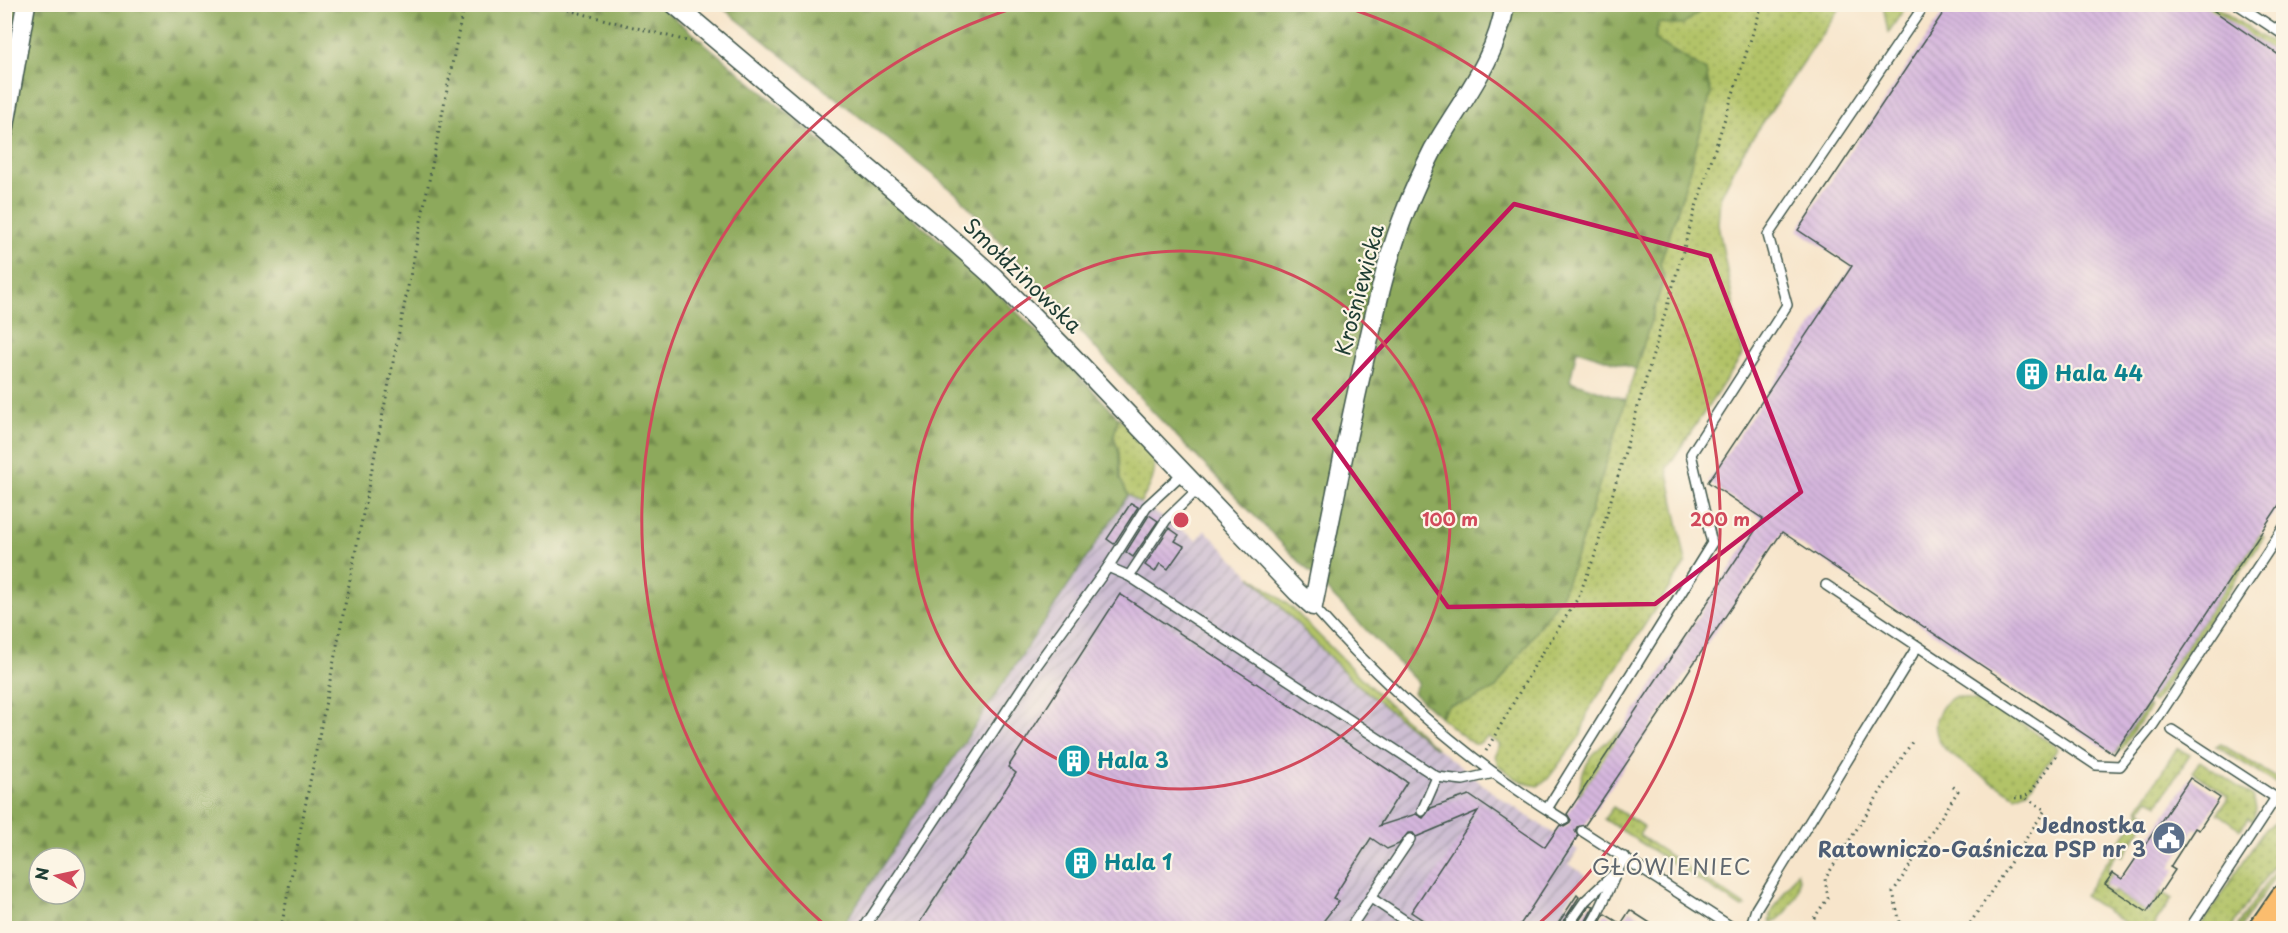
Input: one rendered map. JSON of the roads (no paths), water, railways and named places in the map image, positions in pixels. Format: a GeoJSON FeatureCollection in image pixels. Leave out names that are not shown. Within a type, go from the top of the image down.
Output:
{"type":"FeatureCollection","features":[{"type":"Feature","properties":{"kind":"main road"},"geometry":{"type":"LineString","coordinates":[[2264,928],[2283,899]]}},
{"type":"Feature","properties":{"kind":"street"},"geometry":{"type":"LineString","coordinates":[[4,132],[26,4]]}},
{"type":"Feature","properties":{"kind":"street","name":"Smołdzinowska"},"geometry":{"type":"LineString","coordinates":[[674,4],[994,277],[1313,606]]}},
{"type":"Feature","properties":{"kind":"street","name":"Krośniewicka"},"geometry":{"type":"LineString","coordinates":[[1313,606],[1383,278],[1406,211],[1432,152],[1496,44],[1505,4]]}},
{"type":"Feature","properties":{"kind":"lane"},"geometry":{"type":"LineString","coordinates":[[1547,810],[1712,543],[1691,454],[1787,305],[1768,235],[1925,4]]}},
{"type":"Feature","properties":{"kind":"lane"},"geometry":{"type":"LineString","coordinates":[[2236,4],[2283,35]]}},
{"type":"Feature","properties":{"kind":"lane"},"geometry":{"type":"LineString","coordinates":[[864,928],[1037,665],[1108,567],[1146,507],[1183,473]]}},
{"type":"Feature","properties":{"kind":"lane"},"geometry":{"type":"LineString","coordinates":[[1129,576],[1166,520],[1198,489]]}},
{"type":"Feature","properties":{"kind":"lane"},"geometry":{"type":"LineString","coordinates":[[1826,585],[2096,765],[2120,766],[2151,728],[2283,527]]}},
{"type":"Feature","properties":{"kind":"lane"},"geometry":{"type":"LineString","coordinates":[[1108,567],[1129,576],[1437,777],[1463,780],[1494,773]]}},
{"type":"Feature","properties":{"kind":"lane"},"geometry":{"type":"LineString","coordinates":[[1313,606],[1352,650],[1395,691],[1479,763],[1564,820]]}},
{"type":"Feature","properties":{"kind":"lane"},"geometry":{"type":"LineString","coordinates":[[1750,928],[1756,909],[1917,647]]}},
{"type":"Feature","properties":{"kind":"lane"},"geometry":{"type":"LineString","coordinates":[[2172,730],[2279,801],[2190,928]]}},
{"type":"Feature","properties":{"kind":"lane"},"geometry":{"type":"LineString","coordinates":[[1422,811],[1437,777]]}},
{"type":"Feature","properties":{"kind":"lane"},"geometry":{"type":"LineString","coordinates":[[1582,831],[1733,928]]}},
{"type":"Feature","properties":{"kind":"lane"},"geometry":{"type":"LineString","coordinates":[[1350,928],[1410,839]]}},
{"type":"Feature","properties":{"kind":"lane"},"geometry":{"type":"LineString","coordinates":[[1590,928],[1601,911],[1616,872],[1625,857]]}},
{"type":"Feature","properties":{"kind":"lane"},"geometry":{"type":"LineString","coordinates":[[1566,928],[1585,901],[1616,872]]}},
{"type":"Feature","properties":{"kind":"lane"},"geometry":{"type":"LineString","coordinates":[[1371,898],[1416,928]]}},
{"type":"Feature","properties":{"kind":"place","name":"Hala 44"},"geometry":{"type":"Point","coordinates":[2032,374]}},
{"type":"Feature","properties":{"kind":"place","name":"Hala 3"},"geometry":{"type":"Point","coordinates":[1074,761]}},
{"type":"Feature","properties":{"kind":"place","name":"Jednostka Ratowniczo-Gaśnicza PSP nr 3"},"geometry":{"type":"Point","coordinates":[2169,838]}},
{"type":"Feature","properties":{"kind":"place","name":"Hala 1"},"geometry":{"type":"Point","coordinates":[1081,863]}},
{"type":"Feature","properties":{"kind":"district","name":"GŁÓWIENIEC"},"geometry":{"type":"Point","coordinates":[1672,867]}}]}
